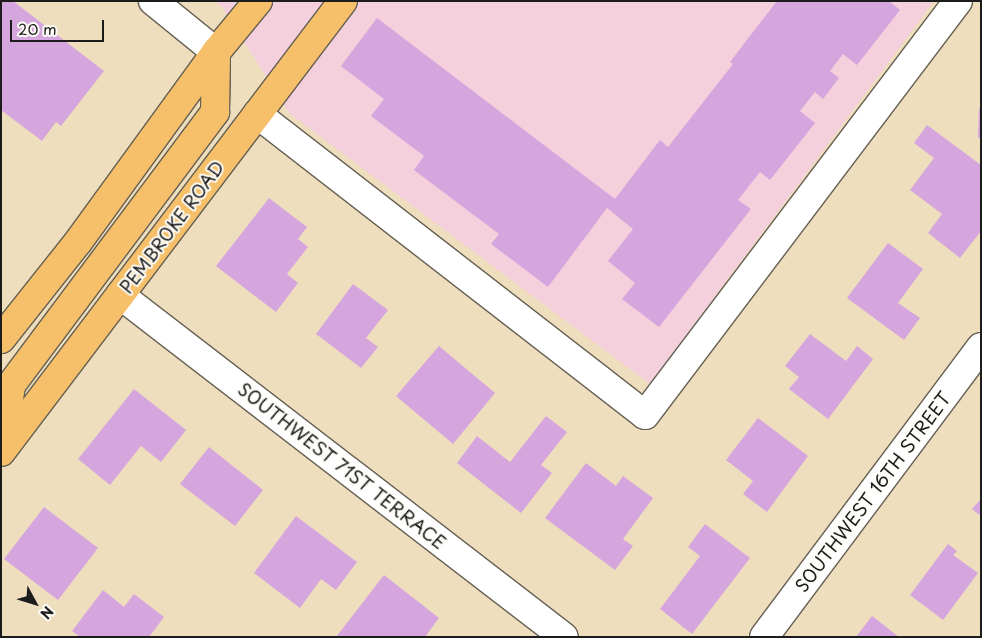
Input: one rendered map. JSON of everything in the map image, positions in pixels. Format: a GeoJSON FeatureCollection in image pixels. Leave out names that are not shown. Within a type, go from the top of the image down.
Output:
{"type":"FeatureCollection","features":[{"type":"Feature","properties":{"kind":"main road"},"geometry":{"type":"LineString","coordinates":[[1,339],[78,242],[216,52],[258,1]]}},
{"type":"Feature","properties":{"kind":"main road","name":"PEMBROKE ROAD"},"geometry":{"type":"LineString","coordinates":[[2,452],[343,1]]}},
{"type":"Feature","properties":{"kind":"main road"},"geometry":{"type":"LineString","coordinates":[[2,452],[10,385],[215,112],[216,52]]}},
{"type":"Feature","properties":{"kind":"street"},"geometry":{"type":"LineString","coordinates":[[154,1],[216,52]]}},
{"type":"Feature","properties":{"kind":"street"},"geometry":{"type":"LineString","coordinates":[[257,114],[645,415],[958,1]]}},
{"type":"Feature","properties":{"kind":"street","name":"SOUTHWEST 71ST TERRACE"},"geometry":{"type":"LineString","coordinates":[[120,295],[564,637]]}},
{"type":"Feature","properties":{"kind":"street","name":"SOUTHWEST 16TH STREET"},"geometry":{"type":"LineString","coordinates":[[764,637],[981,347]]}},
{"type":"Feature","properties":{"kind":"shaded area"},"geometry":{"type":"Polygon","coordinates":[[[215,1],[934,1],[650,384],[289,113],[222,7],[215,1]]]}},
{"type":"Feature","properties":{"kind":"building"},"geometry":{"type":"Polygon","coordinates":[[[1,1],[13,1],[104,71],[61,126],[56,122],[42,141],[1,110],[1,1]]]}},
{"type":"Feature","properties":{"kind":"building"},"geometry":{"type":"Polygon","coordinates":[[[777,1],[889,1],[900,10],[857,65],[843,54],[830,71],[839,78],[823,99],[815,92],[800,111],[815,123],[770,180],[760,172],[738,200],[751,209],[659,327],[622,299],[635,283],[608,261],[633,229],[607,208],[548,287],[491,244],[499,234],[414,170],[424,156],[371,116],[384,99],[341,66],[377,18],[615,199],[660,140],[668,147],[733,64],[730,62],[777,1]]]}},
{"type":"Feature","properties":{"kind":"building"},"geometry":{"type":"Polygon","coordinates":[[[979,108],[981,108],[981,138],[978,138],[979,108]]]}},
{"type":"Feature","properties":{"kind":"building"},"geometry":{"type":"Polygon","coordinates":[[[927,125],[981,165],[981,231],[960,258],[928,233],[942,214],[910,190],[934,158],[914,143],[927,125]]]}},
{"type":"Feature","properties":{"kind":"building"},"geometry":{"type":"Polygon","coordinates":[[[269,198],[307,227],[298,239],[308,247],[287,274],[298,283],[276,312],[216,266],[269,198]]]}},
{"type":"Feature","properties":{"kind":"building"},"geometry":{"type":"Polygon","coordinates":[[[888,243],[923,269],[898,303],[920,318],[904,340],[847,298],[888,243]]]}},
{"type":"Feature","properties":{"kind":"building"},"geometry":{"type":"Polygon","coordinates":[[[353,284],[388,310],[366,338],[378,347],[361,368],[316,334],[353,284]]]}},
{"type":"Feature","properties":{"kind":"building"},"geometry":{"type":"Polygon","coordinates":[[[810,334],[846,361],[857,346],[873,359],[828,419],[789,389],[799,377],[785,366],[810,334]]]}},
{"type":"Feature","properties":{"kind":"building"},"geometry":{"type":"Polygon","coordinates":[[[439,346],[495,393],[453,444],[396,396],[439,346]]]}},
{"type":"Feature","properties":{"kind":"building"},"geometry":{"type":"Polygon","coordinates":[[[134,389],[186,430],[161,462],[141,446],[110,485],[78,459],[134,389]]]}},
{"type":"Feature","properties":{"kind":"building"},"geometry":{"type":"Polygon","coordinates":[[[546,416],[567,432],[541,465],[552,473],[521,513],[457,463],[477,436],[510,462],[546,416]]]}},
{"type":"Feature","properties":{"kind":"building"},"geometry":{"type":"Polygon","coordinates":[[[758,418],[808,456],[767,512],[743,494],[753,481],[726,460],[758,418]]]}},
{"type":"Feature","properties":{"kind":"building"},"geometry":{"type":"Polygon","coordinates":[[[209,447],[263,490],[235,526],[180,484],[209,447]]]}},
{"type":"Feature","properties":{"kind":"building"},"geometry":{"type":"Polygon","coordinates":[[[586,463],[616,486],[623,476],[653,498],[623,539],[633,546],[615,570],[545,518],[586,463]]]}},
{"type":"Feature","properties":{"kind":"building"},"geometry":{"type":"Polygon","coordinates":[[[981,499],[981,516],[972,509],[981,499]]]}},
{"type":"Feature","properties":{"kind":"building"},"geometry":{"type":"Polygon","coordinates":[[[44,507],[98,548],[58,600],[4,559],[44,507]]]}},
{"type":"Feature","properties":{"kind":"building"},"geometry":{"type":"Polygon","coordinates":[[[296,516],[357,562],[336,590],[321,579],[300,608],[254,573],[296,516]]]}},
{"type":"Feature","properties":{"kind":"building"},"geometry":{"type":"Polygon","coordinates":[[[705,524],[750,558],[692,634],[660,609],[700,556],[688,547],[705,524]]]}},
{"type":"Feature","properties":{"kind":"building"},"geometry":{"type":"Polygon","coordinates":[[[948,544],[957,551],[953,555],[978,573],[943,620],[910,595],[948,544]]]}},
{"type":"Feature","properties":{"kind":"building"},"geometry":{"type":"Polygon","coordinates":[[[384,575],[439,618],[425,637],[336,637],[384,575]]]}},
{"type":"Feature","properties":{"kind":"building"},"geometry":{"type":"Polygon","coordinates":[[[103,590],[124,607],[134,594],[164,617],[149,637],[80,637],[72,631],[103,590]]]}},
{"type":"Feature","properties":{"kind":"building"},"geometry":{"type":"Polygon","coordinates":[[[872,616],[899,637],[856,637],[872,616]]]}}]}
